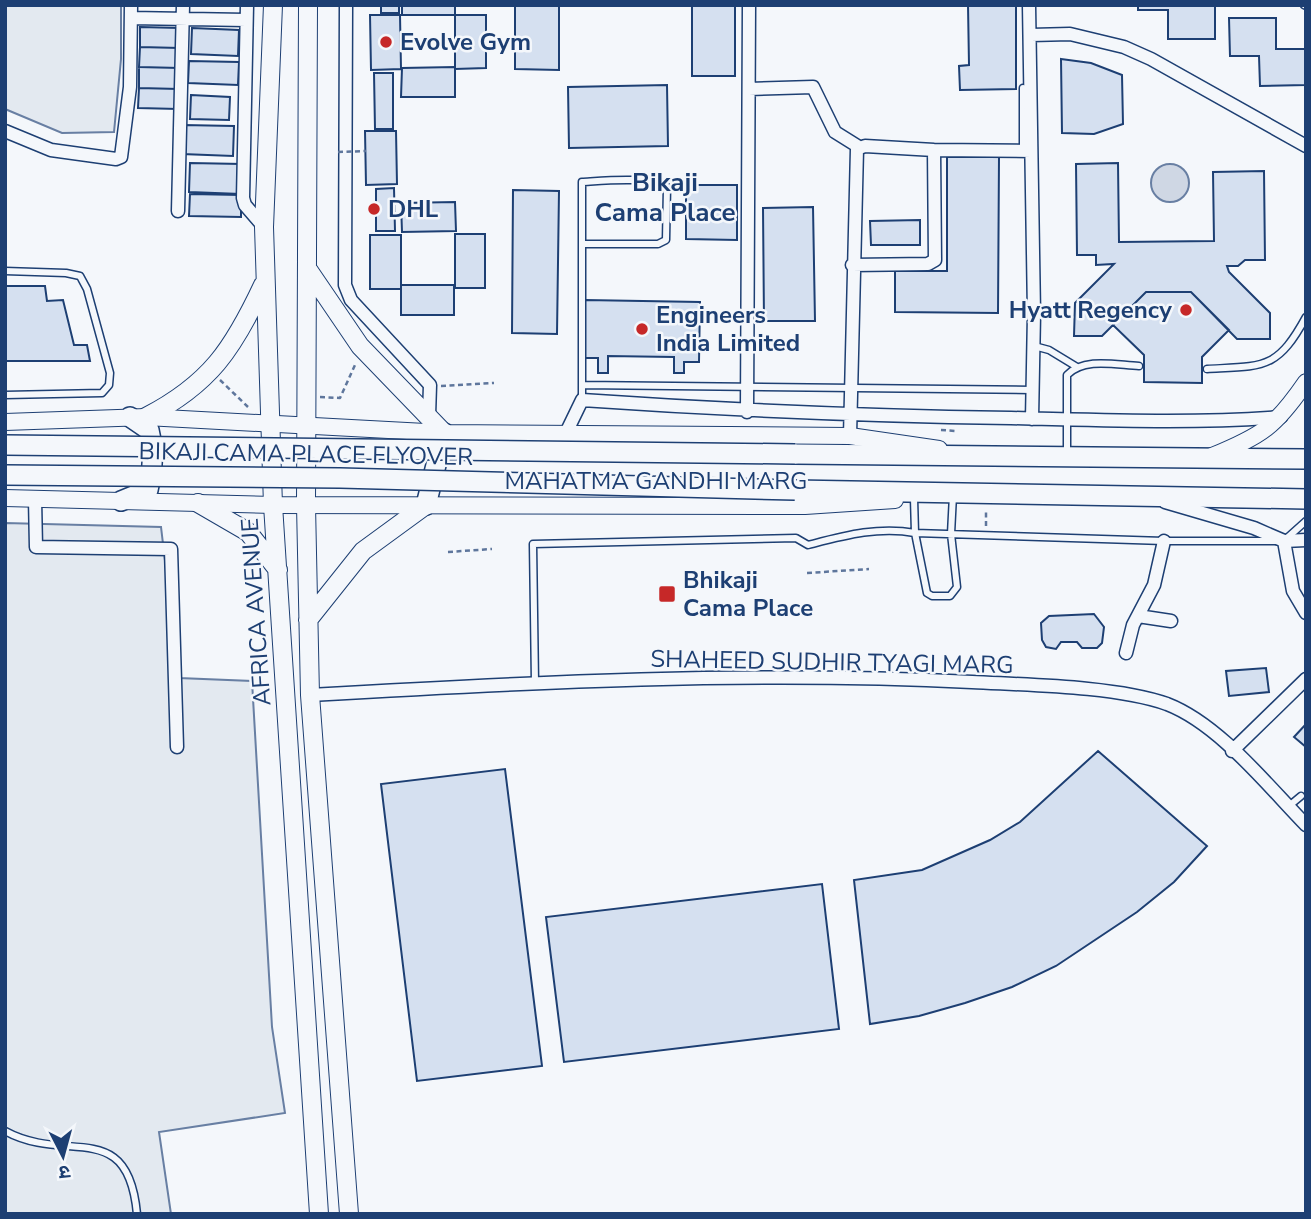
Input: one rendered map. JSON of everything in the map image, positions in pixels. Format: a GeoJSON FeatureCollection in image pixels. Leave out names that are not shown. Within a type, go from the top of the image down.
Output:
{"type":"FeatureCollection","features":[{"type":"Feature","properties":{"kind":"main road","name":"AFRICA AVENUE"},"geometry":{"type":"LineString","coordinates":[[273,5],[264,227],[273,505],[280,573],[320,1214]]}},
{"type":"Feature","properties":{"kind":"main road"},"geometry":{"type":"LineString","coordinates":[[307,5],[308,424]]}},
{"type":"Feature","properties":{"kind":"main road"},"geometry":{"type":"LineString","coordinates":[[308,620],[342,572],[363,551],[426,505],[444,433],[363,349],[309,271]]}},
{"type":"Feature","properties":{"kind":"main road"},"geometry":{"type":"LineString","coordinates":[[121,501],[148,490],[153,471],[154,453],[149,430],[138,417],[179,400],[211,372],[232,348],[265,280]]}},
{"type":"Feature","properties":{"kind":"main road","name":"AFRICA AVENUE"},"geometry":{"type":"LineString","coordinates":[[308,424],[306,505],[310,695],[349,1214]]}},
{"type":"Feature","properties":{"kind":"main road","name":"BIKAJI CAMA PLACE FLYOVER"},"geometry":{"type":"LineString","coordinates":[[5,445],[983,455]]}},
{"type":"Feature","properties":{"kind":"main road"},"geometry":{"type":"LineString","coordinates":[[983,455],[1306,459]]}},
{"type":"Feature","properties":{"kind":"main road","name":"BIKAJI CAMA PLACE FLYOVER"},"geometry":{"type":"LineString","coordinates":[[5,475],[340,478],[795,489],[985,498]]}},
{"type":"Feature","properties":{"kind":"main road","name":"MAHATMA GANDHI MARG"},"geometry":{"type":"LineString","coordinates":[[985,498],[1148,496],[1306,499]]}},
{"type":"Feature","properties":{"kind":"main road"},"geometry":{"type":"LineString","coordinates":[[198,503],[248,532],[280,573]]}},
{"type":"Feature","properties":{"kind":"street"},"geometry":{"type":"LineString","coordinates":[[247,5],[243,198],[245,205],[264,227]]}},
{"type":"Feature","properties":{"kind":"street"},"geometry":{"type":"LineString","coordinates":[[346,5],[345,285],[351,300],[430,385],[429,416]]}},
{"type":"Feature","properties":{"kind":"street"},"geometry":{"type":"LineString","coordinates":[[747,412],[749,5]]}},
{"type":"Feature","properties":{"kind":"street"},"geometry":{"type":"LineString","coordinates":[[1029,5],[1031,36],[1027,151],[1034,345],[1032,419]]}},
{"type":"Feature","properties":{"kind":"street"},"geometry":{"type":"LineString","coordinates":[[5,131],[51,150],[116,159],[121,157],[130,87],[131,12],[183,12],[246,20]]}},
{"type":"Feature","properties":{"kind":"street"},"geometry":{"type":"LineString","coordinates":[[178,211],[183,12]]}},
{"type":"Feature","properties":{"kind":"street"},"geometry":{"type":"LineString","coordinates":[[1031,36],[1070,34],[1124,47],[1151,59],[1306,146]]}},
{"type":"Feature","properties":{"kind":"street"},"geometry":{"type":"LineString","coordinates":[[749,89],[813,87],[835,132],[859,147],[1027,151]]}},
{"type":"Feature","properties":{"kind":"street"},"geometry":{"type":"LineString","coordinates":[[850,436],[852,265],[859,147]]}},
{"type":"Feature","properties":{"kind":"street"},"geometry":{"type":"LineString","coordinates":[[852,265],[928,264],[935,260],[934,150]]}},
{"type":"Feature","properties":{"kind":"street"},"geometry":{"type":"LineString","coordinates":[[1210,457],[1251,440],[1282,416],[1306,382]]}},
{"type":"Feature","properties":{"kind":"street"},"geometry":{"type":"LineString","coordinates":[[566,433],[582,400],[747,412],[850,415],[1214,421],[1282,416]]}},
{"type":"Feature","properties":{"kind":"street"},"geometry":{"type":"LineString","coordinates":[[5,422],[138,417],[444,433],[850,436],[983,455]]}},
{"type":"Feature","properties":{"kind":"street","name":"MAHATMA GANDHI MARG"},"geometry":{"type":"LineString","coordinates":[[5,498],[273,505],[805,506],[953,495],[985,498]]}},
{"type":"Feature","properties":{"kind":"street"},"geometry":{"type":"LineString","coordinates":[[1148,496],[1254,528],[1284,541],[1306,540]]}},
{"type":"Feature","properties":{"kind":"street"},"geometry":{"type":"LineString","coordinates":[[35,499],[36,547],[171,549],[177,747]]}},
{"type":"Feature","properties":{"kind":"street"},"geometry":{"type":"LineString","coordinates":[[1126,653],[1138,616],[1154,585],[1164,541]]}},
{"type":"Feature","properties":{"kind":"street"},"geometry":{"type":"LineString","coordinates":[[1284,541],[1293,591],[1306,613]]}},
{"type":"Feature","properties":{"kind":"street"},"geometry":{"type":"LineString","coordinates":[[1138,616],[1171,621]]}},
{"type":"Feature","properties":{"kind":"street","name":"SHAHEED SUDHIR TYAGI MARG"},"geometry":{"type":"LineString","coordinates":[[310,695],[680,678],[854,679],[1045,686],[1136,696],[1167,704],[1199,720],[1306,824]]}},
{"type":"Feature","properties":{"kind":"street"},"geometry":{"type":"LineString","coordinates":[[1232,751],[1306,679]]}},
{"type":"Feature","properties":{"kind":"lane"},"geometry":{"type":"LineString","coordinates":[[1023,88],[1027,151]]}},
{"type":"Feature","properties":{"kind":"lane"},"geometry":{"type":"LineString","coordinates":[[582,400],[582,182],[639,181],[662,183],[667,187],[666,240],[658,244],[583,244]]}},
{"type":"Feature","properties":{"kind":"lane"},"geometry":{"type":"LineString","coordinates":[[5,271],[80,276],[87,289],[110,373],[108,385],[102,393],[5,395]]}},
{"type":"Feature","properties":{"kind":"lane"},"geometry":{"type":"LineString","coordinates":[[1207,369],[1244,367],[1275,360],[1289,347],[1306,317]]}},
{"type":"Feature","properties":{"kind":"lane"},"geometry":{"type":"LineString","coordinates":[[1034,345],[1049,349],[1077,367]]}},
{"type":"Feature","properties":{"kind":"lane"},"geometry":{"type":"LineString","coordinates":[[1067,455],[1065,381],[1077,367],[1097,364],[1139,366]]}},
{"type":"Feature","properties":{"kind":"lane"},"geometry":{"type":"LineString","coordinates":[[582,385],[1032,390]]}},
{"type":"Feature","properties":{"kind":"lane"},"geometry":{"type":"LineString","coordinates":[[914,498],[915,533],[925,590],[932,596],[950,596],[957,587],[951,534],[953,495]]}},
{"type":"Feature","properties":{"kind":"lane"},"geometry":{"type":"LineString","coordinates":[[535,683],[533,544],[796,538],[808,545],[852,534],[896,529],[915,533],[1164,541],[1284,541],[1306,521]]}},
{"type":"Feature","properties":{"kind":"lane"},"geometry":{"type":"LineString","coordinates":[[1289,807],[1304,796]]}},
{"type":"Feature","properties":{"kind":"lane"},"geometry":{"type":"LineString","coordinates":[[5,1131],[33,1143],[109,1152],[130,1174],[137,1214]]}},
{"type":"Feature","properties":{"kind":"path"},"geometry":{"type":"LineString","coordinates":[[338,152],[366,151]]}},
{"type":"Feature","properties":{"kind":"path"},"geometry":{"type":"LineString","coordinates":[[308,397],[340,398],[363,349]]}},
{"type":"Feature","properties":{"kind":"path"},"geometry":{"type":"LineString","coordinates":[[211,372],[248,407],[270,407]]}},
{"type":"Feature","properties":{"kind":"path"},"geometry":{"type":"LineString","coordinates":[[441,386],[494,383]]}},
{"type":"Feature","properties":{"kind":"path"},"geometry":{"type":"LineString","coordinates":[[985,498],[986,527]]}},
{"type":"Feature","properties":{"kind":"path"},"geometry":{"type":"LineString","coordinates":[[448,552],[492,549]]}},
{"type":"Feature","properties":{"kind":"path"},"geometry":{"type":"LineString","coordinates":[[807,573],[869,569]]}},
{"type":"Feature","properties":{"kind":"shaded area"},"geometry":{"type":"Polygon","coordinates":[[[5,5],[121,5],[121,59],[114,132],[62,133],[5,109],[5,5]]]}},
{"type":"Feature","properties":{"kind":"shaded area"},"geometry":{"type":"Polygon","coordinates":[[[1170,164],[1183,170],[1189,183],[1183,196],[1170,202],[1157,196],[1151,183],[1157,170],[1170,164]]]}},
{"type":"Feature","properties":{"kind":"shaded area"},"geometry":{"type":"Polygon","coordinates":[[[5,523],[161,527],[179,678],[252,681],[272,1027],[285,1113],[159,1132],[171,1214],[5,1214],[5,523]]]}},
{"type":"Feature","properties":{"kind":"building"},"geometry":{"type":"Polygon","coordinates":[[[381,5],[399,5],[399,13],[381,13],[381,5]]]}},
{"type":"Feature","properties":{"kind":"building"},"geometry":{"type":"Polygon","coordinates":[[[402,5],[455,5],[455,15],[402,15],[402,5]]]}},
{"type":"Feature","properties":{"kind":"building"},"geometry":{"type":"Polygon","coordinates":[[[515,5],[559,5],[559,70],[515,69],[515,5]]]}},
{"type":"Feature","properties":{"kind":"building"},"geometry":{"type":"Polygon","coordinates":[[[692,5],[735,5],[735,76],[692,76],[692,5]]]}},
{"type":"Feature","properties":{"kind":"building"},"geometry":{"type":"Polygon","coordinates":[[[968,5],[1016,5],[1016,89],[960,90],[959,66],[969,65],[968,5]]]}},
{"type":"Feature","properties":{"kind":"building"},"geometry":{"type":"Polygon","coordinates":[[[1138,5],[1215,5],[1215,39],[1168,39],[1168,10],[1138,10],[1138,5]]]}},
{"type":"Feature","properties":{"kind":"building","name":"Evolve Gym"},"geometry":{"type":"Polygon","coordinates":[[[370,15],[400,15],[401,69],[371,70],[370,15]]]}},
{"type":"Feature","properties":{"kind":"building"},"geometry":{"type":"Polygon","coordinates":[[[455,15],[486,15],[486,68],[455,69],[455,15]]]}},
{"type":"Feature","properties":{"kind":"building"},"geometry":{"type":"Polygon","coordinates":[[[1229,18],[1276,18],[1276,49],[1306,49],[1306,85],[1260,86],[1259,56],[1230,56],[1229,18]]]}},
{"type":"Feature","properties":{"kind":"building"},"geometry":{"type":"Polygon","coordinates":[[[140,27],[180,28],[179,48],[140,47],[140,27]]]}},
{"type":"Feature","properties":{"kind":"building"},"geometry":{"type":"Polygon","coordinates":[[[192,28],[239,30],[238,56],[191,54],[192,28]]]}},
{"type":"Feature","properties":{"kind":"building"},"geometry":{"type":"Polygon","coordinates":[[[140,47],[179,48],[179,68],[139,67],[140,47]]]}},
{"type":"Feature","properties":{"kind":"building"},"geometry":{"type":"Polygon","coordinates":[[[1061,59],[1091,63],[1122,75],[1123,124],[1094,134],[1062,133],[1061,59]]]}},
{"type":"Feature","properties":{"kind":"building"},"geometry":{"type":"Polygon","coordinates":[[[189,61],[239,62],[238,85],[188,83],[189,61]]]}},
{"type":"Feature","properties":{"kind":"building"},"geometry":{"type":"Polygon","coordinates":[[[139,67],[179,68],[178,89],[139,88],[139,67]]]}},
{"type":"Feature","properties":{"kind":"building"},"geometry":{"type":"Polygon","coordinates":[[[455,67],[455,97],[401,97],[402,68],[455,67]]]}},
{"type":"Feature","properties":{"kind":"building"},"geometry":{"type":"Polygon","coordinates":[[[374,73],[393,73],[393,129],[375,129],[374,73]]]}},
{"type":"Feature","properties":{"kind":"building"},"geometry":{"type":"Polygon","coordinates":[[[667,85],[668,146],[569,148],[568,87],[667,85]]]}},
{"type":"Feature","properties":{"kind":"building"},"geometry":{"type":"Polygon","coordinates":[[[139,88],[178,89],[178,109],[138,108],[139,88]]]}},
{"type":"Feature","properties":{"kind":"building"},"geometry":{"type":"Polygon","coordinates":[[[191,95],[230,97],[229,120],[190,119],[191,95]]]}},
{"type":"Feature","properties":{"kind":"building"},"geometry":{"type":"Polygon","coordinates":[[[183,125],[234,126],[233,156],[182,154],[183,125]]]}},
{"type":"Feature","properties":{"kind":"building"},"geometry":{"type":"Polygon","coordinates":[[[365,131],[396,131],[397,184],[366,185],[365,131]]]}},
{"type":"Feature","properties":{"kind":"building"},"geometry":{"type":"Polygon","coordinates":[[[947,157],[999,157],[998,313],[895,312],[895,271],[947,271],[947,157]]]}},
{"type":"Feature","properties":{"kind":"building"},"geometry":{"type":"Polygon","coordinates":[[[190,163],[242,164],[241,194],[189,192],[190,163]]]}},
{"type":"Feature","properties":{"kind":"building"},"geometry":{"type":"Polygon","coordinates":[[[1118,163],[1119,242],[1214,241],[1213,172],[1264,171],[1265,260],[1245,260],[1238,266],[1227,266],[1229,272],[1270,313],[1270,339],[1237,339],[1191,292],[1146,292],[1102,336],[1074,336],[1075,303],[1114,264],[1096,265],[1096,255],[1077,255],[1076,164],[1118,163]]]}},
{"type":"Feature","properties":{"kind":"building"},"geometry":{"type":"Polygon","coordinates":[[[686,185],[737,185],[737,240],[686,239],[686,185]]]}},
{"type":"Feature","properties":{"kind":"building"},"geometry":{"type":"Polygon","coordinates":[[[394,188],[395,231],[376,231],[376,189],[394,188]]]}},
{"type":"Feature","properties":{"kind":"building"},"geometry":{"type":"Polygon","coordinates":[[[513,190],[559,191],[557,334],[512,333],[513,190]]]}},
{"type":"Feature","properties":{"kind":"building"},"geometry":{"type":"Polygon","coordinates":[[[190,194],[241,195],[241,217],[189,216],[190,194]]]}},
{"type":"Feature","properties":{"kind":"building"},"geometry":{"type":"Polygon","coordinates":[[[455,202],[456,231],[402,232],[401,203],[455,202]]]}},
{"type":"Feature","properties":{"kind":"building"},"geometry":{"type":"Polygon","coordinates":[[[813,207],[815,321],[764,321],[763,208],[813,207]]]}},
{"type":"Feature","properties":{"kind":"building"},"geometry":{"type":"Polygon","coordinates":[[[920,220],[920,245],[871,245],[870,221],[920,220]]]}},
{"type":"Feature","properties":{"kind":"building"},"geometry":{"type":"Polygon","coordinates":[[[455,234],[485,234],[485,288],[455,288],[455,234]]]}},
{"type":"Feature","properties":{"kind":"building"},"geometry":{"type":"Polygon","coordinates":[[[370,235],[401,235],[401,289],[370,289],[370,235]]]}},
{"type":"Feature","properties":{"kind":"building"},"geometry":{"type":"Polygon","coordinates":[[[401,285],[454,285],[454,315],[401,315],[401,285]]]}},
{"type":"Feature","properties":{"kind":"building"},"geometry":{"type":"Polygon","coordinates":[[[5,286],[45,286],[47,301],[63,300],[74,345],[87,345],[90,361],[5,361],[5,286]]]}},
{"type":"Feature","properties":{"kind":"building"},"geometry":{"type":"Polygon","coordinates":[[[1146,292],[1191,292],[1229,330],[1202,357],[1202,383],[1144,382],[1144,355],[1113,325],[1146,292]]]}},
{"type":"Feature","properties":{"kind":"building","name":"Engineers India Limited"},"geometry":{"type":"Polygon","coordinates":[[[585,300],[700,302],[699,362],[684,362],[684,373],[674,373],[674,357],[608,356],[608,373],[598,373],[598,358],[584,358],[585,300]]]}},
{"type":"Feature","properties":{"kind":"building"},"geometry":{"type":"Polygon","coordinates":[[[1094,614],[1104,627],[1102,643],[1097,648],[1082,648],[1077,642],[1061,642],[1056,649],[1046,647],[1042,640],[1041,623],[1049,616],[1094,614]]]}},
{"type":"Feature","properties":{"kind":"building"},"geometry":{"type":"Polygon","coordinates":[[[1266,668],[1269,692],[1229,696],[1226,671],[1266,668]]]}},
{"type":"Feature","properties":{"kind":"building"},"geometry":{"type":"Polygon","coordinates":[[[1306,724],[1306,747],[1294,737],[1306,724]]]}},
{"type":"Feature","properties":{"kind":"building"},"geometry":{"type":"Polygon","coordinates":[[[1098,751],[1207,846],[1174,882],[1137,912],[1056,966],[1012,987],[965,1003],[919,1016],[870,1024],[854,880],[922,870],[990,840],[1020,822],[1098,751]]]}},
{"type":"Feature","properties":{"kind":"building"},"geometry":{"type":"Polygon","coordinates":[[[505,769],[542,1066],[417,1081],[381,784],[505,769]]]}},
{"type":"Feature","properties":{"kind":"building"},"geometry":{"type":"Polygon","coordinates":[[[822,884],[839,1029],[564,1062],[546,917],[822,884]]]}},
{"type":"Feature","properties":{"kind":"place","name":"Evolve Gym"},"geometry":{"type":"Point","coordinates":[386,42]}},
{"type":"Feature","properties":{"kind":"place","name":"DHL"},"geometry":{"type":"Point","coordinates":[374,209]}},
{"type":"Feature","properties":{"kind":"place","name":"Hyatt Regency"},"geometry":{"type":"Point","coordinates":[1186,310]}},
{"type":"Feature","properties":{"kind":"place","name":"Engineers India Limited"},"geometry":{"type":"Point","coordinates":[642,329]}},
{"type":"Feature","properties":{"kind":"place","name":"Bhikaji Cama Place"},"geometry":{"type":"Point","coordinates":[667,594]}},
{"type":"Feature","properties":{"kind":"district","name":"Bikaji Cama Place"},"geometry":{"type":"Point","coordinates":[665,197]}}]}
